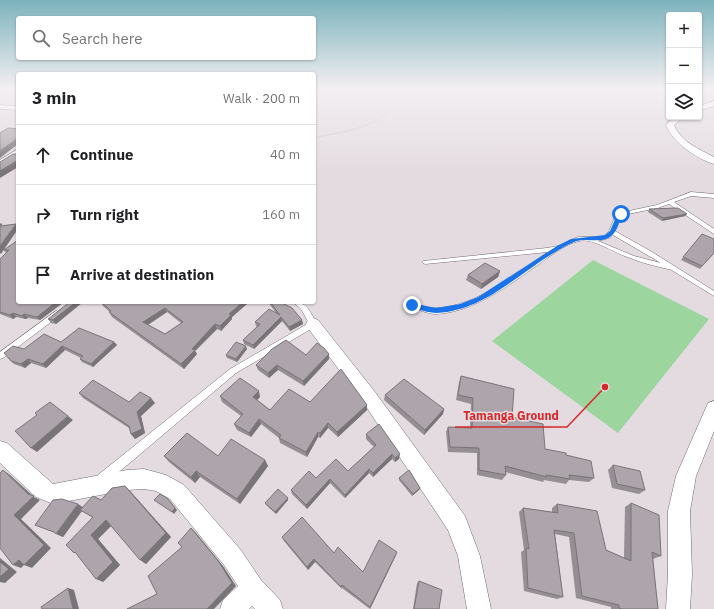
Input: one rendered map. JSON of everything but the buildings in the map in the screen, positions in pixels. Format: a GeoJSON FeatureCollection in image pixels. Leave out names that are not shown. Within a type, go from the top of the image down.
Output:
{"type":"FeatureCollection","features":[{"type":"Feature","properties":{"kind":"street"},"geometry":{"type":"LineString","coordinates":[[675,120],[670,125],[672,132],[686,144],[714,161]]}},
{"type":"Feature","properties":{"kind":"street"},"geometry":{"type":"LineString","coordinates":[[0,164],[16,153]]}},
{"type":"Feature","properties":{"kind":"street"},"geometry":{"type":"LineString","coordinates":[[313,324],[369,397],[457,524],[469,556],[478,609]]}},
{"type":"Feature","properties":{"kind":"street"},"geometry":{"type":"LineString","coordinates":[[678,609],[680,574],[679,511],[686,476],[714,409]]}},
{"type":"Feature","properties":{"kind":"street"},"geometry":{"type":"LineString","coordinates":[[0,450],[43,490],[53,494],[127,480],[144,479],[159,482],[177,492],[232,557],[253,588],[270,609]]}},
{"type":"Feature","properties":{"kind":"street"},"geometry":{"type":"LineString","coordinates":[[232,609],[253,588]]}},
{"type":"Feature","properties":{"kind":"lane"},"geometry":{"type":"LineString","coordinates":[[412,305],[436,311],[461,306],[480,299],[559,248],[578,239],[602,238],[612,232],[618,217],[621,214],[658,206],[691,194],[714,196]]}},
{"type":"Feature","properties":{"kind":"lane"},"geometry":{"type":"LineString","coordinates":[[670,202],[714,232]]}},
{"type":"Feature","properties":{"kind":"lane"},"geometry":{"type":"LineString","coordinates":[[612,232],[677,270],[714,294]]}},
{"type":"Feature","properties":{"kind":"lane"},"geometry":{"type":"LineString","coordinates":[[590,239],[632,257],[677,270]]}},
{"type":"Feature","properties":{"kind":"lane"},"geometry":{"type":"LineString","coordinates":[[425,262],[559,248]]}},
{"type":"Feature","properties":{"kind":"lane"},"geometry":{"type":"LineString","coordinates":[[93,487],[233,371],[313,324],[300,304]]}},
{"type":"Feature","properties":{"kind":"lane"},"geometry":{"type":"LineString","coordinates":[[0,356],[60,311]]}},
{"type":"Feature","properties":{"kind":"path"},"geometry":{"type":"LineString","coordinates":[[316,138],[368,124],[385,115]]}},
{"type":"Feature","properties":{"kind":"green space"},"geometry":{"type":"Polygon","coordinates":[[[593,260],[709,319],[618,433],[492,341],[593,260]]]}},
{"type":"Feature","properties":{"kind":"place","name":"Tamanga Ground"},"geometry":{"type":"Point","coordinates":[605,387]}},
{"type":"Feature","properties":{"kind":"route"},"geometry":{"type":"LineString","coordinates":[[412,305],[436,311],[461,306],[480,299],[573,240],[607,237],[612,232],[618,217],[621,214]]}}]}
